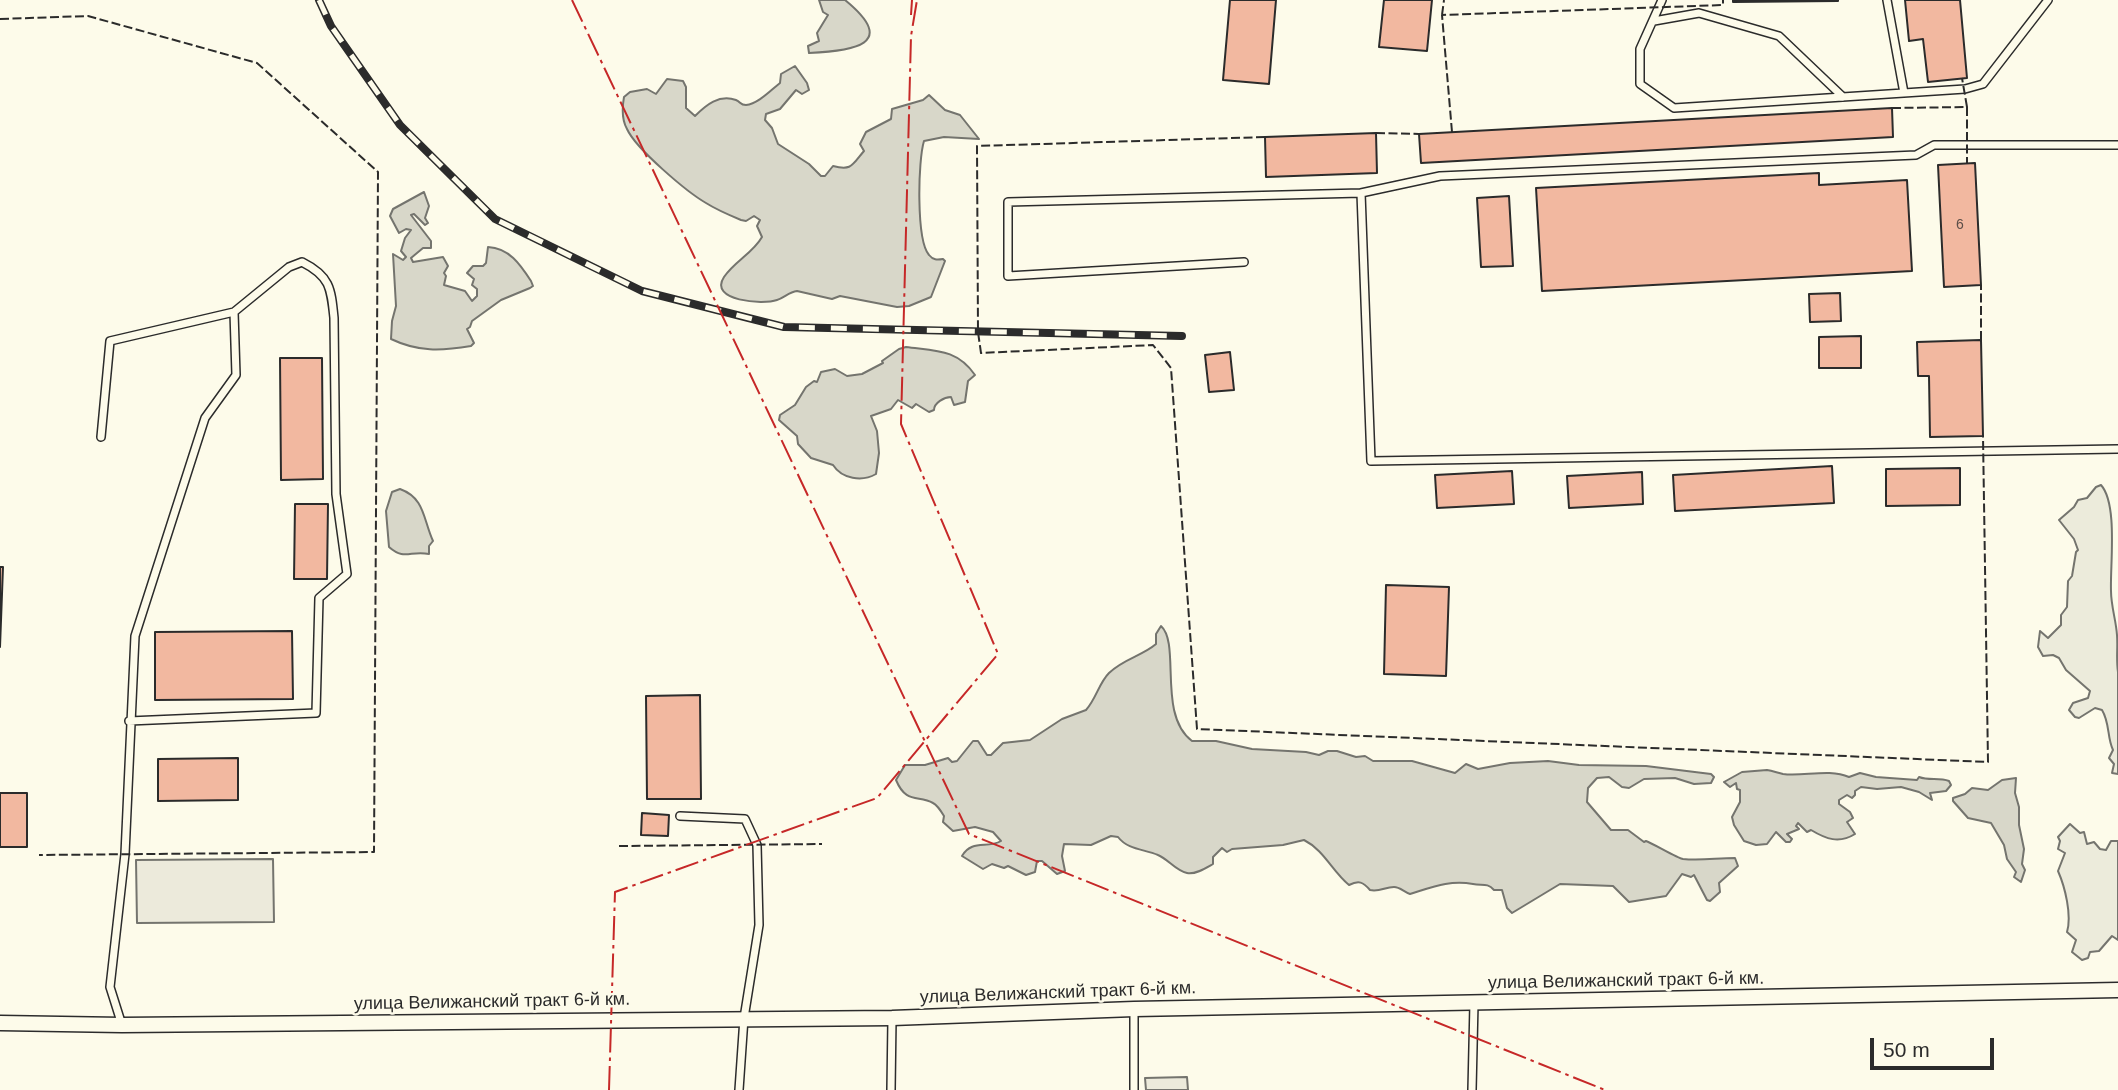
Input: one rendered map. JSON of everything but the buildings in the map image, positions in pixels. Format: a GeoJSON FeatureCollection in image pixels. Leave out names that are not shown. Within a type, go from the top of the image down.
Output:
{"type":"FeatureCollection","features":[{"type":"Feature","properties":{"kind":"street","name":"улица Велижанский тракт 6-й км."},"geometry":{"type":"LineString","coordinates":[[0,1023],[122,1025],[892,1018],[1134,1009],[2118,990]]}},
{"type":"Feature","properties":{"kind":"lane"},"geometry":{"type":"LineString","coordinates":[[1662,0],[1640,49],[1640,85],[1674,108],[1965,89],[1983,84],[2048,0]]}},
{"type":"Feature","properties":{"kind":"lane"},"geometry":{"type":"LineString","coordinates":[[1886,0],[1904,93]]}},
{"type":"Feature","properties":{"kind":"lane"},"geometry":{"type":"LineString","coordinates":[[1654,21],[1699,13],[1779,36],[1843,97]]}},
{"type":"Feature","properties":{"kind":"lane"},"geometry":{"type":"LineString","coordinates":[[1244,262],[1008,276],[1008,202],[1361,193],[1440,176],[1916,155],[1934,145],[2118,145]]}},
{"type":"Feature","properties":{"kind":"lane"},"geometry":{"type":"LineString","coordinates":[[1361,193],[1371,461],[2118,449]]}},
{"type":"Feature","properties":{"kind":"lane"},"geometry":{"type":"LineString","coordinates":[[101,438],[110,341],[234,312],[289,267],[302,262],[319,270],[332,291],[336,494],[347,574],[319,598],[316,713],[129,721]]}},
{"type":"Feature","properties":{"kind":"lane"},"geometry":{"type":"LineString","coordinates":[[122,1025],[110,987],[125,854],[135,636],[205,418],[236,375],[234,312]]}},
{"type":"Feature","properties":{"kind":"lane"},"geometry":{"type":"LineString","coordinates":[[680,816],[745,819],[757,845],[759,925],[744,1018],[738,1090]]}},
{"type":"Feature","properties":{"kind":"lane"},"geometry":{"type":"LineString","coordinates":[[1472,1090],[1474,1003]]}},
{"type":"Feature","properties":{"kind":"lane"},"geometry":{"type":"LineString","coordinates":[[1134,1009],[1134,1090]]}},
{"type":"Feature","properties":{"kind":"lane"},"geometry":{"type":"LineString","coordinates":[[891,1090],[892,1018]]}},
{"type":"Feature","properties":{"kind":"shaded area"},"geometry":{"type":"Polygon","coordinates":[[[819,0],[845,0],[861,15],[869,27],[869,36],[864,43],[840,50],[809,53],[808,46],[819,41],[817,33],[828,15],[823,12],[819,0]]]}},
{"type":"Feature","properties":{"kind":"shaded area"},"geometry":{"type":"Polygon","coordinates":[[[795,66],[809,90],[802,94],[796,90],[780,109],[766,114],[765,120],[772,128],[778,144],[809,164],[821,176],[825,176],[833,166],[844,168],[854,163],[864,151],[860,144],[866,132],[891,119],[892,109],[923,100],[929,95],[945,110],[960,115],[979,139],[944,137],[924,141],[920,181],[922,234],[929,255],[945,261],[931,297],[909,306],[897,307],[840,296],[832,299],[797,291],[780,299],[761,302],[730,296],[721,285],[724,277],[762,237],[757,226],[760,220],[754,216],[746,221],[741,220],[714,208],[698,197],[651,158],[625,125],[624,97],[630,92],[647,89],[656,94],[667,79],[683,81],[686,87],[686,108],[695,116],[708,105],[724,98],[744,105],[755,102],[780,83],[781,74],[795,66]]]}},
{"type":"Feature","properties":{"kind":"shaded area"},"geometry":{"type":"Polygon","coordinates":[[[424,192],[429,206],[425,218],[428,223],[425,225],[414,214],[411,215],[431,241],[431,248],[423,248],[411,258],[413,262],[443,257],[448,266],[444,273],[444,285],[465,291],[472,301],[477,296],[477,289],[472,285],[474,279],[467,273],[473,266],[483,266],[486,263],[488,247],[495,248],[513,258],[533,286],[501,300],[472,321],[467,329],[474,343],[471,346],[430,349],[391,339],[396,306],[393,254],[403,260],[406,257],[401,251],[411,230],[406,229],[399,233],[390,216],[393,209],[424,192]]]}},
{"type":"Feature","properties":{"kind":"shaded area"},"geometry":{"type":"Polygon","coordinates":[[[906,347],[953,356],[968,366],[975,375],[968,381],[965,402],[954,405],[951,397],[945,398],[929,412],[916,404],[912,408],[898,400],[891,409],[871,416],[877,431],[879,453],[876,474],[853,478],[833,465],[811,458],[798,444],[797,436],[779,420],[780,415],[795,405],[806,387],[814,381],[817,382],[821,372],[835,369],[847,376],[862,374],[906,347]]]}},
{"type":"Feature","properties":{"kind":"shaded area"},"geometry":{"type":"Polygon","coordinates":[[[2101,485],[2110,506],[2112,535],[2111,597],[2118,672],[2118,774],[2112,773],[2114,764],[2109,758],[2113,750],[2102,710],[2095,708],[2079,718],[2075,717],[2069,710],[2073,703],[2088,698],[2090,691],[2066,670],[2059,658],[2053,655],[2043,656],[2038,647],[2040,631],[2048,638],[2061,625],[2061,615],[2067,607],[2068,581],[2072,576],[2078,550],[2074,539],[2059,520],[2078,500],[2087,498],[2101,485]]]}},
{"type":"Feature","properties":{"kind":"shaded area"},"geometry":{"type":"Polygon","coordinates":[[[400,489],[414,498],[422,510],[433,541],[429,546],[429,554],[404,554],[389,547],[386,511],[392,492],[400,489]]]}},
{"type":"Feature","properties":{"kind":"shaded area"},"geometry":{"type":"Polygon","coordinates":[[[1161,626],[1167,635],[1175,715],[1181,729],[1192,741],[1216,741],[1252,749],[1319,755],[1337,751],[1356,757],[1365,756],[1373,761],[1412,761],[1455,773],[1466,764],[1478,769],[1510,763],[1548,761],[1579,765],[1646,766],[1711,774],[1714,777],[1711,783],[1694,784],[1675,778],[1644,779],[1629,788],[1622,787],[1609,777],[1597,778],[1588,788],[1587,802],[1611,830],[1628,830],[1644,842],[1683,859],[1735,858],[1738,866],[1719,883],[1720,892],[1710,901],[1694,875],[1691,877],[1682,874],[1666,896],[1629,902],[1613,886],[1560,884],[1512,913],[1507,908],[1502,890],[1494,890],[1487,885],[1449,884],[1410,894],[1396,887],[1370,890],[1361,883],[1349,885],[1317,849],[1304,840],[1283,845],[1232,849],[1227,852],[1222,848],[1213,857],[1213,864],[1190,873],[1179,870],[1158,855],[1131,847],[1118,837],[1111,836],[1091,845],[1064,844],[1062,856],[1065,871],[1057,874],[1042,861],[1037,861],[1035,872],[1026,875],[1008,866],[1004,868],[992,864],[983,869],[962,856],[975,846],[1001,841],[993,832],[975,827],[953,831],[943,822],[944,816],[939,808],[928,801],[908,796],[900,788],[896,780],[905,765],[925,765],[948,758],[952,762],[957,761],[973,741],[978,741],[987,755],[991,755],[1003,743],[1030,740],[1062,719],[1086,710],[1109,673],[1156,644],[1156,634],[1161,626]]]}},
{"type":"Feature","properties":{"kind":"shaded area"},"geometry":{"type":"Polygon","coordinates":[[[1767,770],[1791,775],[1833,773],[1849,777],[1860,773],[1917,780],[1919,777],[1949,781],[1951,785],[1946,791],[1930,793],[1932,800],[1919,792],[1901,787],[1861,787],[1855,791],[1852,798],[1847,795],[1839,800],[1839,804],[1850,812],[1853,818],[1847,822],[1855,834],[1843,839],[1833,839],[1811,830],[1807,832],[1798,823],[1796,826],[1799,829],[1787,834],[1792,839],[1790,842],[1786,842],[1776,832],[1767,844],[1756,845],[1744,841],[1734,825],[1732,817],[1740,802],[1740,790],[1737,789],[1736,783],[1730,787],[1724,782],[1742,772],[1767,770]]]}},
{"type":"Feature","properties":{"kind":"shaded area"},"geometry":{"type":"Polygon","coordinates":[[[2016,778],[2015,793],[2024,849],[2022,864],[2025,870],[2021,882],[2014,877],[2016,872],[2007,859],[2004,845],[1991,823],[1968,818],[1953,801],[1953,798],[1972,788],[1988,790],[2002,780],[2016,778]]]}},
{"type":"Feature","properties":{"kind":"shaded area"},"geometry":{"type":"Polygon","coordinates":[[[2070,824],[2080,833],[2084,832],[2087,844],[2094,842],[2100,849],[2106,850],[2111,841],[2118,841],[2118,940],[2112,936],[2099,951],[2090,952],[2088,958],[2082,960],[2072,952],[2076,940],[2067,932],[2067,901],[2058,871],[2065,853],[2058,849],[2058,837],[2070,824]]]}},
{"type":"Feature","properties":{"kind":"shaded area"},"geometry":{"type":"Polygon","coordinates":[[[273,859],[274,922],[137,923],[136,860],[273,859]]]}},
{"type":"Feature","properties":{"kind":"shaded area"},"geometry":{"type":"Polygon","coordinates":[[[1187,1077],[1188,1090],[1146,1090],[1145,1078],[1187,1077]]]}},
{"type":"Feature","properties":{"kind":"railway"},"geometry":{"type":"LineString","coordinates":[[319,0],[331,26],[400,125],[495,219],[642,291],[784,327],[1182,336]]}},
{"type":"Feature","properties":{"kind":"fence"},"geometry":{"type":"LineString","coordinates":[[1442,15],[1444,0]]}},
{"type":"Feature","properties":{"kind":"fence"},"geometry":{"type":"LineString","coordinates":[[1452,132],[1442,15],[1723,5],[1723,0]]}},
{"type":"Feature","properties":{"kind":"fence"},"geometry":{"type":"LineString","coordinates":[[0,19],[88,16],[257,63],[378,172],[374,852],[39,855]]}},
{"type":"Feature","properties":{"kind":"fence"},"geometry":{"type":"LineString","coordinates":[[1892,108],[1967,107],[1962,78]]}},
{"type":"Feature","properties":{"kind":"fence"},"geometry":{"type":"LineString","coordinates":[[1967,107],[1967,163]]}},
{"type":"Feature","properties":{"kind":"fence"},"geometry":{"type":"LineString","coordinates":[[1376,133],[1419,134]]}},
{"type":"Feature","properties":{"kind":"fence"},"geometry":{"type":"LineString","coordinates":[[1265,137],[977,146],[978,332],[981,353],[1153,345],[1171,368],[1197,729],[1988,762],[1983,436]]}},
{"type":"Feature","properties":{"kind":"fence"},"geometry":{"type":"LineString","coordinates":[[1981,285],[1981,340]]}},
{"type":"Feature","properties":{"kind":"fence"},"geometry":{"type":"LineString","coordinates":[[619,846],[822,844]]}},
{"type":"Feature","properties":{"kind":"power"},"geometry":{"type":"LineString","coordinates":[[572,0],[969,834],[1605,1090]]}},
{"type":"Feature","properties":{"kind":"power"},"geometry":{"type":"LineString","coordinates":[[911,15],[912,0]]}},
{"type":"Feature","properties":{"kind":"power"},"geometry":{"type":"LineString","coordinates":[[609,1090],[615,892],[877,798],[998,654],[901,424],[911,36],[917,0]]}}]}
